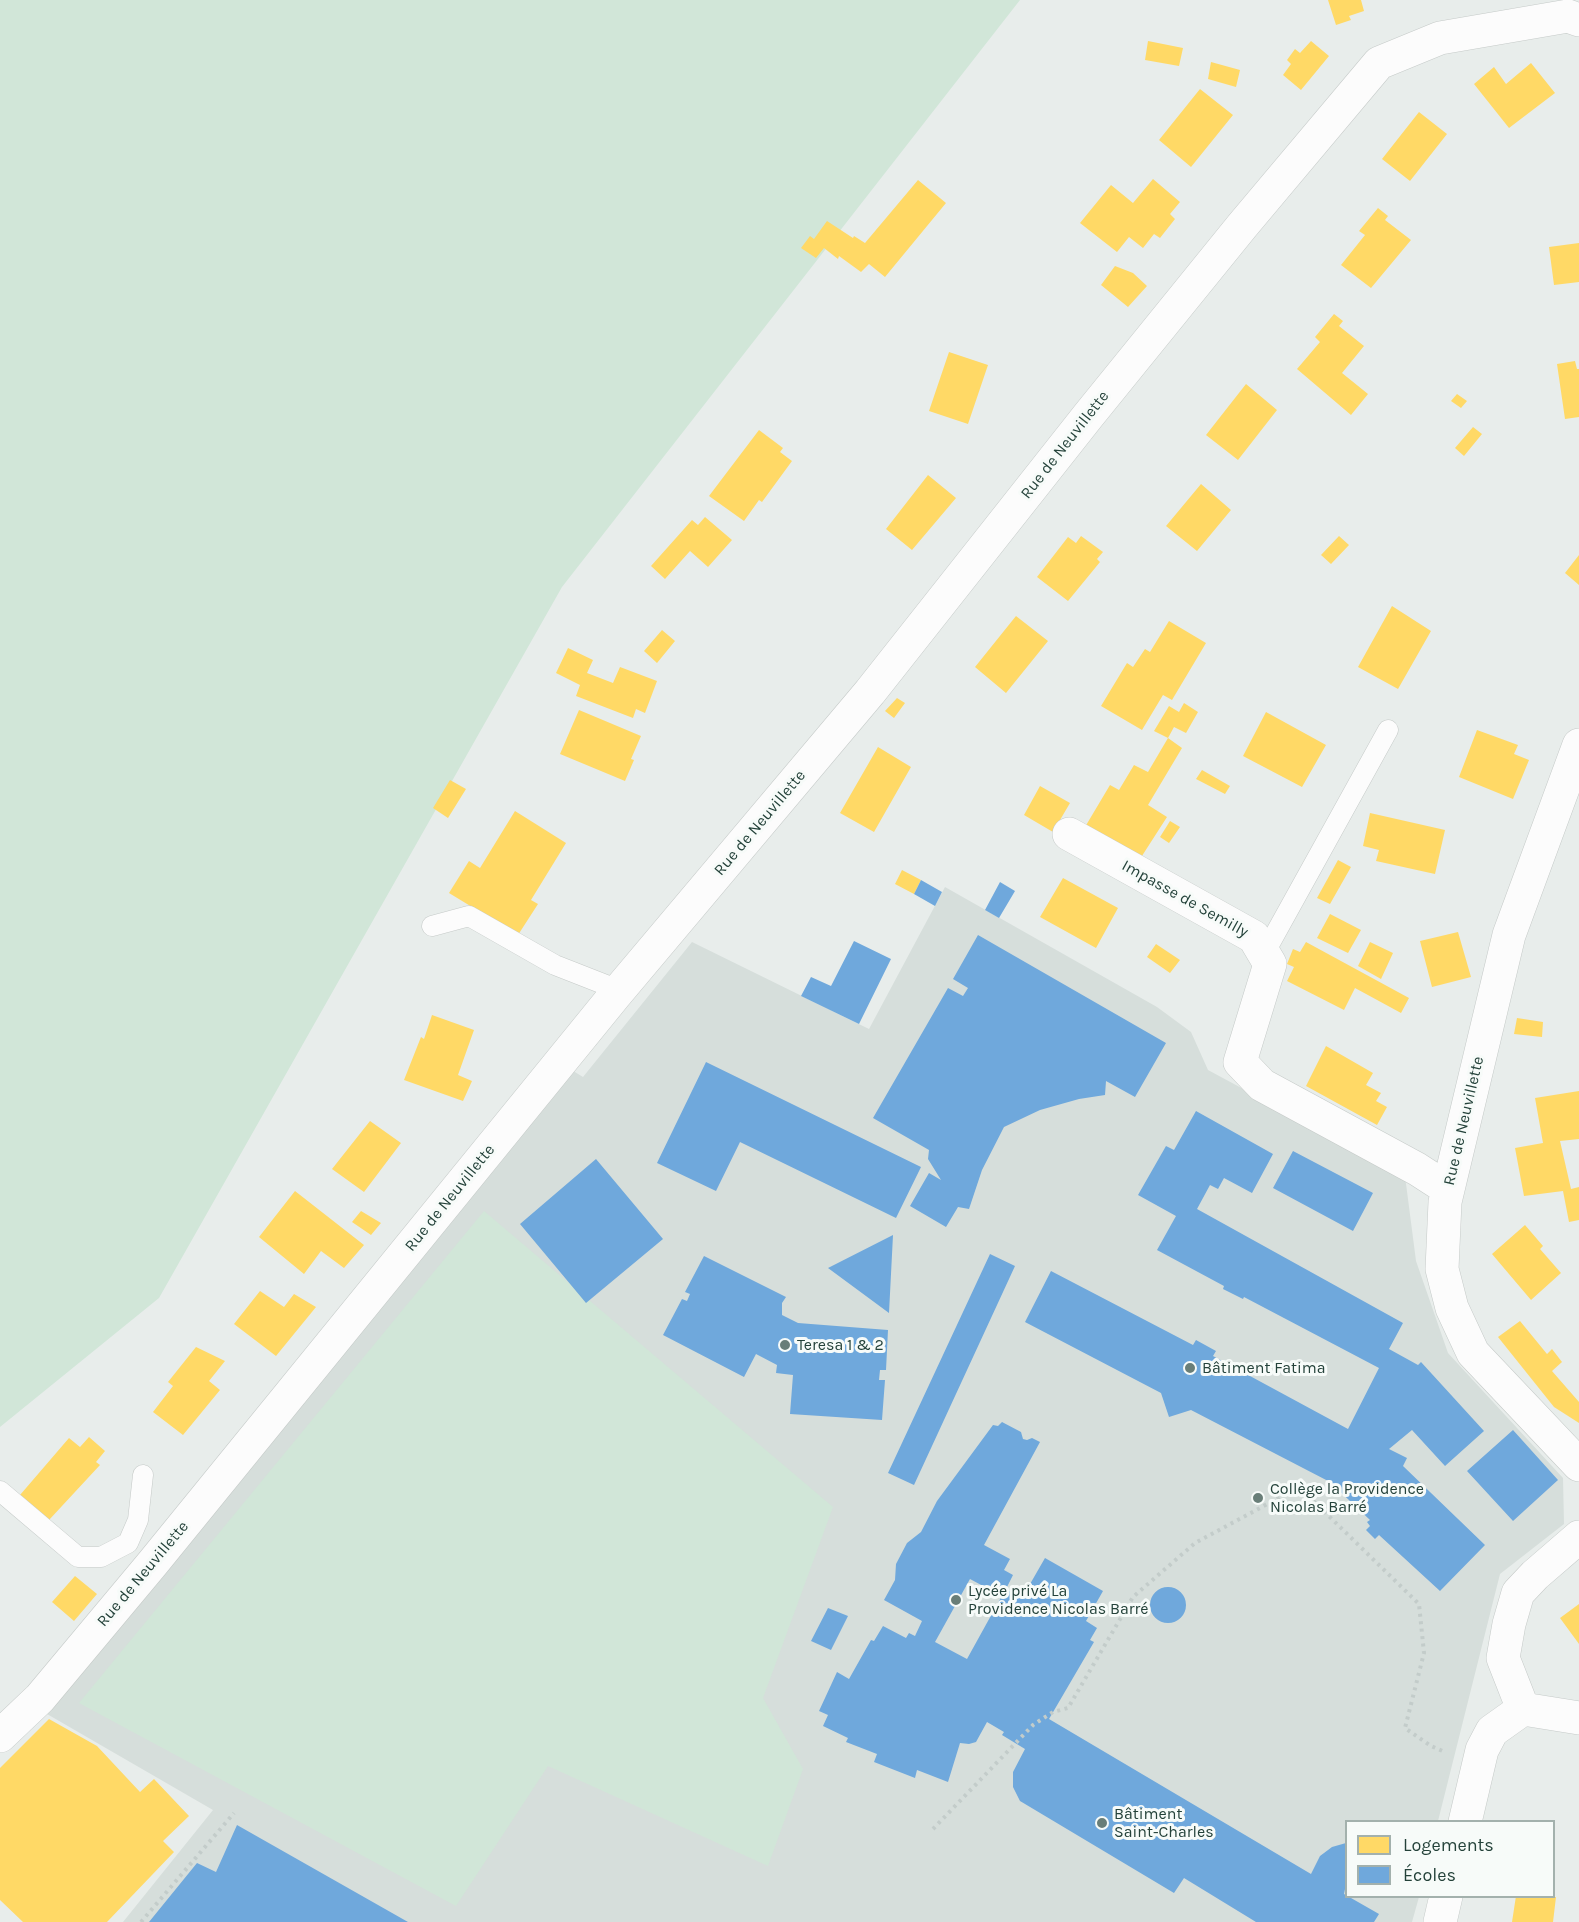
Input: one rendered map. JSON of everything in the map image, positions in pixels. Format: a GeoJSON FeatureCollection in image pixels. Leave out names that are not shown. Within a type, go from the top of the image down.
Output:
{"type":"FeatureCollection","features":[{"type":"Feature","properties":{"kind":"street","name":"Rue de Neuvillette"},"geometry":{"type":"LineString","coordinates":[[0,1736],[40,1698],[140,1553],[870,692],[1088,416],[1378,63],[1440,38],[1568,16],[1579,20]]}},
{"type":"Feature","properties":{"kind":"street","name":"Rue de Neuvillette"},"geometry":{"type":"LineString","coordinates":[[1579,746],[1509,934],[1445,1202],[1442,1269],[1452,1308],[1473,1353],[1568,1456],[1579,1465]]}},
{"type":"Feature","properties":{"kind":"street","name":"Impasse de Semilly"},"geometry":{"type":"LineString","coordinates":[[1069,834],[1254,937],[1270,964],[1240,1062],[1263,1085],[1417,1169],[1448,1189]]}},
{"type":"Feature","properties":{"kind":"street"},"geometry":{"type":"LineString","coordinates":[[1523,1709],[1503,1658],[1518,1593],[1579,1537]]}},
{"type":"Feature","properties":{"kind":"street"},"geometry":{"type":"LineString","coordinates":[[1465,1820],[1482,1750],[1492,1731],[1523,1709],[1579,1718]]}},
{"type":"Feature","properties":{"kind":"street"},"geometry":{"type":"LineString","coordinates":[[1440,1922],[1446,1898]]}},
{"type":"Feature","properties":{"kind":"lane"},"geometry":{"type":"LineString","coordinates":[[1264,954],[1388,730]]}},
{"type":"Feature","properties":{"kind":"lane"},"geometry":{"type":"LineString","coordinates":[[432,926],[469,916],[555,965],[606,985],[615,994]]}},
{"type":"Feature","properties":{"kind":"lane"},"geometry":{"type":"LineString","coordinates":[[0,1491],[78,1557],[140,1553],[138,1520],[143,1475]]}},
{"type":"Feature","properties":{"kind":"path"},"geometry":{"type":"LineString","coordinates":[[933,1829],[1033,1725],[1053,1712],[1068,1708],[1133,1597],[1195,1543],[1299,1487],[1419,1604],[1424,1653],[1405,1728],[1431,1746],[1449,1754]]}},
{"type":"Feature","properties":{"kind":"path"},"geometry":{"type":"LineString","coordinates":[[141,1922],[234,1813]]}},
{"type":"Feature","properties":{"kind":"shaded area"},"geometry":{"type":"Polygon","coordinates":[[[945,887],[1157,1007],[1191,1032],[1208,1070],[1405,1176],[1416,1261],[1448,1353],[1563,1478],[1564,1524],[1500,1574],[1438,1820],[1345,1820],[1345,1898],[1419,1898],[1412,1922],[123,1922],[213,1810],[47,1714],[570,1069],[583,1077],[692,942],[869,1029],[945,887]]]}},
{"type":"Feature","properties":{"kind":"green space"},"geometry":{"type":"Polygon","coordinates":[[[0,0],[1020,0],[562,587],[159,1298],[0,1427],[0,0]]]}},
{"type":"Feature","properties":{"kind":"green space"},"geometry":{"type":"Polygon","coordinates":[[[484,1211],[833,1507],[763,1698],[803,1769],[768,1866],[548,1766],[456,1906],[79,1703],[484,1211]]]}},
{"type":"Feature","properties":{"kind":"building: Logements"},"geometry":{"type":"Polygon","coordinates":[[[1328,0],[1361,0],[1364,11],[1349,16],[1351,20],[1336,25],[1328,0]]]}},
{"type":"Feature","properties":{"kind":"building: Logements"},"geometry":{"type":"Polygon","coordinates":[[[1148,41],[1183,48],[1179,66],[1145,60],[1148,41]]]}},
{"type":"Feature","properties":{"kind":"building: Logements"},"geometry":{"type":"Polygon","coordinates":[[[1311,41],[1329,56],[1301,90],[1283,75],[1291,64],[1287,60],[1295,49],[1300,53],[1311,41]]]}},
{"type":"Feature","properties":{"kind":"building: Logements"},"geometry":{"type":"Polygon","coordinates":[[[1211,62],[1240,70],[1236,87],[1208,79],[1211,62]]]}},
{"type":"Feature","properties":{"kind":"building: Logements"},"geometry":{"type":"Polygon","coordinates":[[[1531,63],[1555,93],[1509,128],[1474,84],[1494,67],[1506,84],[1531,63]]]}},
{"type":"Feature","properties":{"kind":"building: Logements"},"geometry":{"type":"Polygon","coordinates":[[[1200,89],[1233,115],[1191,167],[1159,140],[1200,89]]]}},
{"type":"Feature","properties":{"kind":"building: Logements"},"geometry":{"type":"Polygon","coordinates":[[[1419,112],[1447,134],[1410,181],[1382,159],[1419,112]]]}},
{"type":"Feature","properties":{"kind":"building: Logements"},"geometry":{"type":"Polygon","coordinates":[[[1153,179],[1180,202],[1170,214],[1175,219],[1160,238],[1154,234],[1143,248],[1129,237],[1117,252],[1080,223],[1111,185],[1133,203],[1153,179]]]}},
{"type":"Feature","properties":{"kind":"building: Logements"},"geometry":{"type":"Polygon","coordinates":[[[918,180],[946,203],[885,277],[869,264],[861,272],[824,248],[816,258],[801,248],[810,236],[814,239],[827,221],[865,243],[918,180]]]}},
{"type":"Feature","properties":{"kind":"building: Logements"},"geometry":{"type":"Polygon","coordinates":[[[1378,208],[1388,216],[1385,220],[1411,240],[1371,288],[1341,265],[1365,235],[1359,231],[1378,208]]]}},
{"type":"Feature","properties":{"kind":"building: Logements"},"geometry":{"type":"Polygon","coordinates":[[[1579,243],[1579,282],[1554,285],[1549,247],[1579,243]]]}},
{"type":"Feature","properties":{"kind":"building: Logements"},"geometry":{"type":"Polygon","coordinates":[[[1115,266],[1133,273],[1147,286],[1128,307],[1101,285],[1115,266]]]}},
{"type":"Feature","properties":{"kind":"building: Logements"},"geometry":{"type":"Polygon","coordinates":[[[1334,314],[1343,321],[1339,326],[1364,346],[1342,373],[1368,394],[1351,415],[1297,369],[1320,342],[1315,337],[1334,314]]]}},
{"type":"Feature","properties":{"kind":"building: Logements"},"geometry":{"type":"Polygon","coordinates":[[[949,352],[988,365],[968,424],[929,411],[949,352]]]}},
{"type":"Feature","properties":{"kind":"building: Logements"},"geometry":{"type":"Polygon","coordinates":[[[1575,361],[1579,369],[1579,417],[1565,419],[1557,364],[1575,361]]]}},
{"type":"Feature","properties":{"kind":"building: Logements"},"geometry":{"type":"Polygon","coordinates":[[[1246,384],[1277,410],[1238,460],[1206,435],[1246,384]]]}},
{"type":"Feature","properties":{"kind":"building: Logements"},"geometry":{"type":"Polygon","coordinates":[[[1457,394],[1467,401],[1461,408],[1451,401],[1457,394]]]}},
{"type":"Feature","properties":{"kind":"building: Logements"},"geometry":{"type":"Polygon","coordinates":[[[1473,427],[1482,434],[1464,456],[1455,448],[1473,427]]]}},
{"type":"Feature","properties":{"kind":"building: Logements"},"geometry":{"type":"Polygon","coordinates":[[[759,430],[783,448],[780,452],[792,461],[762,502],[759,500],[744,521],[709,496],[759,430]]]}},
{"type":"Feature","properties":{"kind":"building: Logements"},"geometry":{"type":"Polygon","coordinates":[[[928,475],[956,498],[912,550],[886,529],[928,475]]]}},
{"type":"Feature","properties":{"kind":"building: Logements"},"geometry":{"type":"Polygon","coordinates":[[[1201,484],[1231,510],[1197,551],[1166,526],[1201,484]]]}},
{"type":"Feature","properties":{"kind":"building: Logements"},"geometry":{"type":"Polygon","coordinates":[[[705,517],[732,540],[708,567],[690,551],[665,579],[651,566],[692,520],[698,525],[705,517]]]}},
{"type":"Feature","properties":{"kind":"building: Logements"},"geometry":{"type":"Polygon","coordinates":[[[1081,536],[1103,552],[1097,559],[1100,562],[1068,601],[1037,577],[1068,537],[1076,543],[1081,536]]]}},
{"type":"Feature","properties":{"kind":"building: Logements"},"geometry":{"type":"Polygon","coordinates":[[[1339,536],[1349,545],[1331,564],[1321,555],[1339,536]]]}},
{"type":"Feature","properties":{"kind":"building: Logements"},"geometry":{"type":"Polygon","coordinates":[[[1579,555],[1579,585],[1565,573],[1579,555]]]}},
{"type":"Feature","properties":{"kind":"building: Logements"},"geometry":{"type":"Polygon","coordinates":[[[1392,606],[1431,631],[1398,689],[1358,667],[1392,606]]]}},
{"type":"Feature","properties":{"kind":"building: Logements"},"geometry":{"type":"Polygon","coordinates":[[[1016,616],[1048,641],[1006,693],[975,667],[1016,616]]]}},
{"type":"Feature","properties":{"kind":"building: Logements"},"geometry":{"type":"Polygon","coordinates":[[[1169,621],[1206,643],[1172,700],[1163,695],[1142,730],[1101,706],[1127,663],[1133,667],[1145,649],[1150,652],[1169,621]]]}},
{"type":"Feature","properties":{"kind":"building: Logements"},"geometry":{"type":"Polygon","coordinates":[[[662,630],[675,641],[657,663],[644,651],[662,630]]]}},
{"type":"Feature","properties":{"kind":"building: Logements"},"geometry":{"type":"Polygon","coordinates":[[[568,648],[593,660],[587,673],[613,683],[620,667],[657,681],[645,713],[636,709],[633,718],[576,696],[580,685],[556,673],[568,648]]]}},
{"type":"Feature","properties":{"kind":"building: Logements"},"geometry":{"type":"Polygon","coordinates":[[[897,698],[905,703],[894,718],[885,711],[897,698]]]}},
{"type":"Feature","properties":{"kind":"building: Logements"},"geometry":{"type":"Polygon","coordinates":[[[1184,703],[1198,712],[1186,733],[1174,727],[1168,738],[1154,731],[1169,706],[1179,712],[1184,703]]]}},
{"type":"Feature","properties":{"kind":"building: Logements"},"geometry":{"type":"Polygon","coordinates":[[[579,710],[641,736],[625,781],[560,754],[579,710]]]}},
{"type":"Feature","properties":{"kind":"building: Logements"},"geometry":{"type":"Polygon","coordinates":[[[1266,712],[1326,745],[1302,787],[1243,756],[1266,712]]]}},
{"type":"Feature","properties":{"kind":"building: Logements"},"geometry":{"type":"Polygon","coordinates":[[[1477,730],[1518,745],[1514,754],[1529,760],[1513,799],[1459,777],[1477,730]]]}},
{"type":"Feature","properties":{"kind":"building: Logements"},"geometry":{"type":"Polygon","coordinates":[[[1168,738],[1182,748],[1148,805],[1167,817],[1140,859],[1085,827],[1110,785],[1119,790],[1134,765],[1148,772],[1168,738]]]}},
{"type":"Feature","properties":{"kind":"building: Logements"},"geometry":{"type":"Polygon","coordinates":[[[878,747],[911,767],[874,832],[840,813],[878,747]]]}},
{"type":"Feature","properties":{"kind":"building: Logements"},"geometry":{"type":"Polygon","coordinates":[[[1202,770],[1230,786],[1225,794],[1196,779],[1202,770]]]}},
{"type":"Feature","properties":{"kind":"building: Logements"},"geometry":{"type":"Polygon","coordinates":[[[450,780],[466,789],[448,818],[433,808],[450,780]]]}},
{"type":"Feature","properties":{"kind":"building: Logements"},"geometry":{"type":"Polygon","coordinates":[[[1040,786],[1070,803],[1053,832],[1024,815],[1040,786]]]}},
{"type":"Feature","properties":{"kind":"building: Logements"},"geometry":{"type":"Polygon","coordinates":[[[515,811],[566,843],[531,900],[538,904],[518,935],[449,893],[469,861],[480,868],[515,811]]]}},
{"type":"Feature","properties":{"kind":"building: Logements"},"geometry":{"type":"Polygon","coordinates":[[[1370,813],[1445,830],[1435,874],[1376,861],[1379,850],[1363,846],[1370,813]]]}},
{"type":"Feature","properties":{"kind":"building: Logements"},"geometry":{"type":"Polygon","coordinates":[[[1170,821],[1180,827],[1169,843],[1160,837],[1170,821]]]}},
{"type":"Feature","properties":{"kind":"building: Logements"},"geometry":{"type":"Polygon","coordinates":[[[1338,860],[1351,867],[1330,904],[1317,898],[1338,860]]]}},
{"type":"Feature","properties":{"kind":"building: Logements"},"geometry":{"type":"Polygon","coordinates":[[[902,870],[921,880],[914,894],[895,884],[902,870]]]}},
{"type":"Feature","properties":{"kind":"building: Logements"},"geometry":{"type":"Polygon","coordinates":[[[1063,878],[1118,908],[1096,948],[1040,917],[1063,878]]]}},
{"type":"Feature","properties":{"kind":"building: Logements"},"geometry":{"type":"Polygon","coordinates":[[[1330,914],[1361,930],[1348,953],[1317,938],[1330,914]]]}},
{"type":"Feature","properties":{"kind":"building: Logements"},"geometry":{"type":"Polygon","coordinates":[[[1458,932],[1471,977],[1432,987],[1420,941],[1458,932]]]}},
{"type":"Feature","properties":{"kind":"building: Logements"},"geometry":{"type":"Polygon","coordinates":[[[1306,942],[1409,998],[1401,1013],[1355,988],[1344,1010],[1287,981],[1294,967],[1287,964],[1293,949],[1300,952],[1306,942]]]}},
{"type":"Feature","properties":{"kind":"building: Logements"},"geometry":{"type":"Polygon","coordinates":[[[1370,942],[1393,953],[1381,979],[1358,966],[1370,942]]]}},
{"type":"Feature","properties":{"kind":"building: Logements"},"geometry":{"type":"Polygon","coordinates":[[[1156,944],[1180,960],[1170,973],[1147,957],[1156,944]]]}},
{"type":"Feature","properties":{"kind":"building: Logements"},"geometry":{"type":"Polygon","coordinates":[[[432,1015],[474,1030],[458,1075],[472,1081],[463,1101],[404,1080],[421,1037],[424,1039],[432,1015]]]}},
{"type":"Feature","properties":{"kind":"building: Logements"},"geometry":{"type":"Polygon","coordinates":[[[1517,1018],[1543,1022],[1542,1037],[1514,1034],[1517,1018]]]}},
{"type":"Feature","properties":{"kind":"building: Logements"},"geometry":{"type":"Polygon","coordinates":[[[1326,1046],[1373,1073],[1366,1085],[1381,1093],[1376,1101],[1387,1107],[1377,1125],[1306,1086],[1326,1046]]]}},
{"type":"Feature","properties":{"kind":"building: Logements"},"geometry":{"type":"Polygon","coordinates":[[[1579,1091],[1579,1139],[1560,1141],[1571,1189],[1579,1187],[1579,1220],[1569,1222],[1563,1191],[1524,1196],[1515,1148],[1543,1143],[1535,1098],[1579,1091]]]}},
{"type":"Feature","properties":{"kind":"building: Logements"},"geometry":{"type":"Polygon","coordinates":[[[370,1121],[401,1143],[364,1192],[332,1169],[370,1121]]]}},
{"type":"Feature","properties":{"kind":"building: Logements"},"geometry":{"type":"Polygon","coordinates":[[[295,1191],[364,1245],[344,1268],[321,1251],[304,1274],[259,1237],[295,1191]]]}},
{"type":"Feature","properties":{"kind":"building: Logements"},"geometry":{"type":"Polygon","coordinates":[[[361,1211],[381,1223],[371,1235],[352,1222],[361,1211]]]}},
{"type":"Feature","properties":{"kind":"building: Logements"},"geometry":{"type":"Polygon","coordinates":[[[1525,1225],[1543,1246],[1540,1249],[1561,1273],[1531,1300],[1492,1254],[1525,1225]]]}},
{"type":"Feature","properties":{"kind":"building: Logements"},"geometry":{"type":"Polygon","coordinates":[[[260,1291],[284,1307],[294,1294],[316,1307],[276,1356],[234,1324],[260,1291]]]}},
{"type":"Feature","properties":{"kind":"building: Logements"},"geometry":{"type":"Polygon","coordinates":[[[1520,1321],[1547,1354],[1552,1349],[1562,1362],[1552,1371],[1579,1402],[1579,1423],[1554,1407],[1498,1337],[1520,1321]]]}},
{"type":"Feature","properties":{"kind":"building: Logements"},"geometry":{"type":"Polygon","coordinates":[[[196,1347],[225,1361],[209,1381],[220,1390],[183,1435],[153,1412],[173,1386],[168,1382],[196,1347]]]}},
{"type":"Feature","properties":{"kind":"building: Logements"},"geometry":{"type":"Polygon","coordinates":[[[89,1437],[105,1451],[96,1462],[100,1465],[49,1520],[20,1495],[69,1438],[80,1447],[89,1437]]]}},
{"type":"Feature","properties":{"kind":"building: Logements"},"geometry":{"type":"Polygon","coordinates":[[[75,1576],[97,1594],[74,1621],[52,1602],[75,1576]]]}},
{"type":"Feature","properties":{"kind":"building: Logements"},"geometry":{"type":"Polygon","coordinates":[[[1579,1604],[1579,1644],[1560,1618],[1579,1604]]]}},
{"type":"Feature","properties":{"kind":"building: Logements"},"geometry":{"type":"Polygon","coordinates":[[[49,1719],[97,1746],[140,1792],[154,1779],[189,1816],[163,1841],[174,1852],[107,1922],[23,1922],[0,1900],[0,1768],[49,1719]]]}},
{"type":"Feature","properties":{"kind":"building: Logements"},"geometry":{"type":"Polygon","coordinates":[[[1556,1897],[1553,1922],[1512,1922],[1516,1898],[1556,1897]]]}},
{"type":"Feature","properties":{"kind":"building: Écoles"},"geometry":{"type":"Polygon","coordinates":[[[921,880],[942,892],[935,906],[914,894],[921,880]]]}},
{"type":"Feature","properties":{"kind":"building: Écoles"},"geometry":{"type":"Polygon","coordinates":[[[1000,882],[1015,891],[999,918],[985,910],[1000,882]]]}},
{"type":"Feature","properties":{"kind":"building: Écoles"},"geometry":{"type":"Polygon","coordinates":[[[978,935],[1166,1043],[1135,1097],[1106,1081],[1105,1095],[1079,1099],[1040,1110],[1004,1127],[982,1170],[969,1209],[958,1207],[946,1227],[910,1206],[929,1173],[941,1180],[928,1159],[929,1150],[873,1118],[948,988],[963,996],[968,988],[953,979],[978,935]]]}},
{"type":"Feature","properties":{"kind":"building: Écoles"},"geometry":{"type":"Polygon","coordinates":[[[854,941],[891,959],[859,1024],[801,996],[811,977],[831,986],[854,941]]]}},
{"type":"Feature","properties":{"kind":"building: Écoles"},"geometry":{"type":"Polygon","coordinates":[[[706,1062],[921,1167],[896,1218],[740,1142],[716,1191],[657,1163],[706,1062]]]}},
{"type":"Feature","properties":{"kind":"building: Écoles"},"geometry":{"type":"Polygon","coordinates":[[[1196,1111],[1273,1154],[1252,1193],[1224,1178],[1218,1189],[1210,1185],[1197,1209],[1403,1323],[1389,1349],[1418,1365],[1421,1362],[1484,1431],[1445,1466],[1412,1430],[1389,1449],[1407,1458],[1403,1466],[1485,1545],[1440,1591],[1379,1535],[1375,1539],[1366,1530],[1370,1526],[1367,1522],[1370,1520],[1330,1482],[1191,1410],[1169,1417],[1161,1393],[1025,1322],[1051,1271],[1193,1345],[1196,1340],[1216,1351],[1213,1356],[1348,1429],[1379,1368],[1244,1297],[1243,1299],[1223,1289],[1224,1286],[1157,1250],[1176,1216],[1138,1195],[1166,1146],[1174,1150],[1196,1111]]]}},
{"type":"Feature","properties":{"kind":"building: Écoles"},"geometry":{"type":"Polygon","coordinates":[[[1293,1151],[1373,1193],[1353,1231],[1273,1188],[1293,1151]]]}},
{"type":"Feature","properties":{"kind":"building: Écoles"},"geometry":{"type":"Polygon","coordinates":[[[596,1159],[663,1239],[586,1303],[520,1224],[596,1159]]]}},
{"type":"Feature","properties":{"kind":"building: Écoles"},"geometry":{"type":"Polygon","coordinates":[[[893,1235],[889,1313],[828,1268],[893,1235]]]}},
{"type":"Feature","properties":{"kind":"building: Écoles"},"geometry":{"type":"Polygon","coordinates":[[[990,1254],[1015,1266],[914,1485],[888,1473],[990,1254]]]}},
{"type":"Feature","properties":{"kind":"building: Écoles","name":"Teresa 1 & 2"},"geometry":{"type":"Polygon","coordinates":[[[704,1256],[786,1297],[782,1303],[782,1315],[798,1323],[888,1330],[886,1370],[880,1370],[879,1380],[885,1380],[882,1420],[790,1414],[793,1375],[776,1373],[777,1365],[756,1354],[744,1377],[663,1335],[682,1299],[687,1301],[690,1294],[685,1292],[704,1256]]]}},
{"type":"Feature","properties":{"kind":"building: Écoles"},"geometry":{"type":"Polygon","coordinates":[[[1002,1422],[1021,1432],[1023,1439],[1032,1438],[1040,1442],[984,1545],[1010,1559],[1004,1570],[1013,1575],[1006,1589],[1022,1598],[1045,1558],[1103,1591],[1086,1621],[1097,1628],[1090,1640],[1094,1642],[1049,1719],[1311,1874],[1320,1856],[1332,1847],[1345,1843],[1345,1898],[1351,1898],[1379,1914],[1374,1922],[1256,1922],[1184,1878],[1174,1893],[1020,1801],[1013,1787],[1013,1772],[1025,1749],[1002,1735],[1004,1732],[987,1722],[976,1742],[960,1743],[948,1782],[917,1770],[915,1778],[874,1762],[877,1754],[846,1742],[848,1738],[823,1726],[828,1715],[819,1711],[837,1672],[849,1679],[871,1640],[874,1641],[883,1626],[906,1638],[909,1633],[915,1636],[922,1621],[884,1600],[895,1580],[896,1564],[907,1543],[921,1532],[937,1501],[993,1425],[998,1426],[1002,1422]],[[970,1579],[935,1642],[967,1659],[1004,1592],[998,1589],[996,1593],[970,1579]]]}},
{"type":"Feature","properties":{"kind":"building: Écoles"},"geometry":{"type":"Polygon","coordinates":[[[1513,1430],[1558,1480],[1513,1521],[1467,1471],[1513,1430]]]}},
{"type":"Feature","properties":{"kind":"building: Écoles"},"geometry":{"type":"Polygon","coordinates":[[[1168,1587],[1180,1593],[1186,1605],[1180,1617],[1168,1623],[1156,1617],[1150,1605],[1156,1593],[1168,1587]]]}},
{"type":"Feature","properties":{"kind":"building: Écoles"},"geometry":{"type":"Polygon","coordinates":[[[828,1608],[848,1616],[831,1650],[811,1641],[828,1608]]]}},
{"type":"Feature","properties":{"kind":"building: Écoles"},"geometry":{"type":"Polygon","coordinates":[[[237,1825],[408,1922],[149,1922],[197,1863],[216,1872],[237,1825]]]}},
{"type":"Feature","properties":{"kind":"place","name":"Teresa 1 & 2"},"geometry":{"type":"Point","coordinates":[785,1345]}},
{"type":"Feature","properties":{"kind":"place","name":"Bâtiment Fatima"},"geometry":{"type":"Point","coordinates":[1190,1368]}},
{"type":"Feature","properties":{"kind":"place","name":"Collège la Providence Nicolas Barré"},"geometry":{"type":"Point","coordinates":[1258,1498]}},
{"type":"Feature","properties":{"kind":"place","name":"Lycée privé La Providence Nicolas Barré"},"geometry":{"type":"Point","coordinates":[956,1600]}},
{"type":"Feature","properties":{"kind":"place","name":"Bâtiment Saint-Charles"},"geometry":{"type":"Point","coordinates":[1102,1823]}}]}
